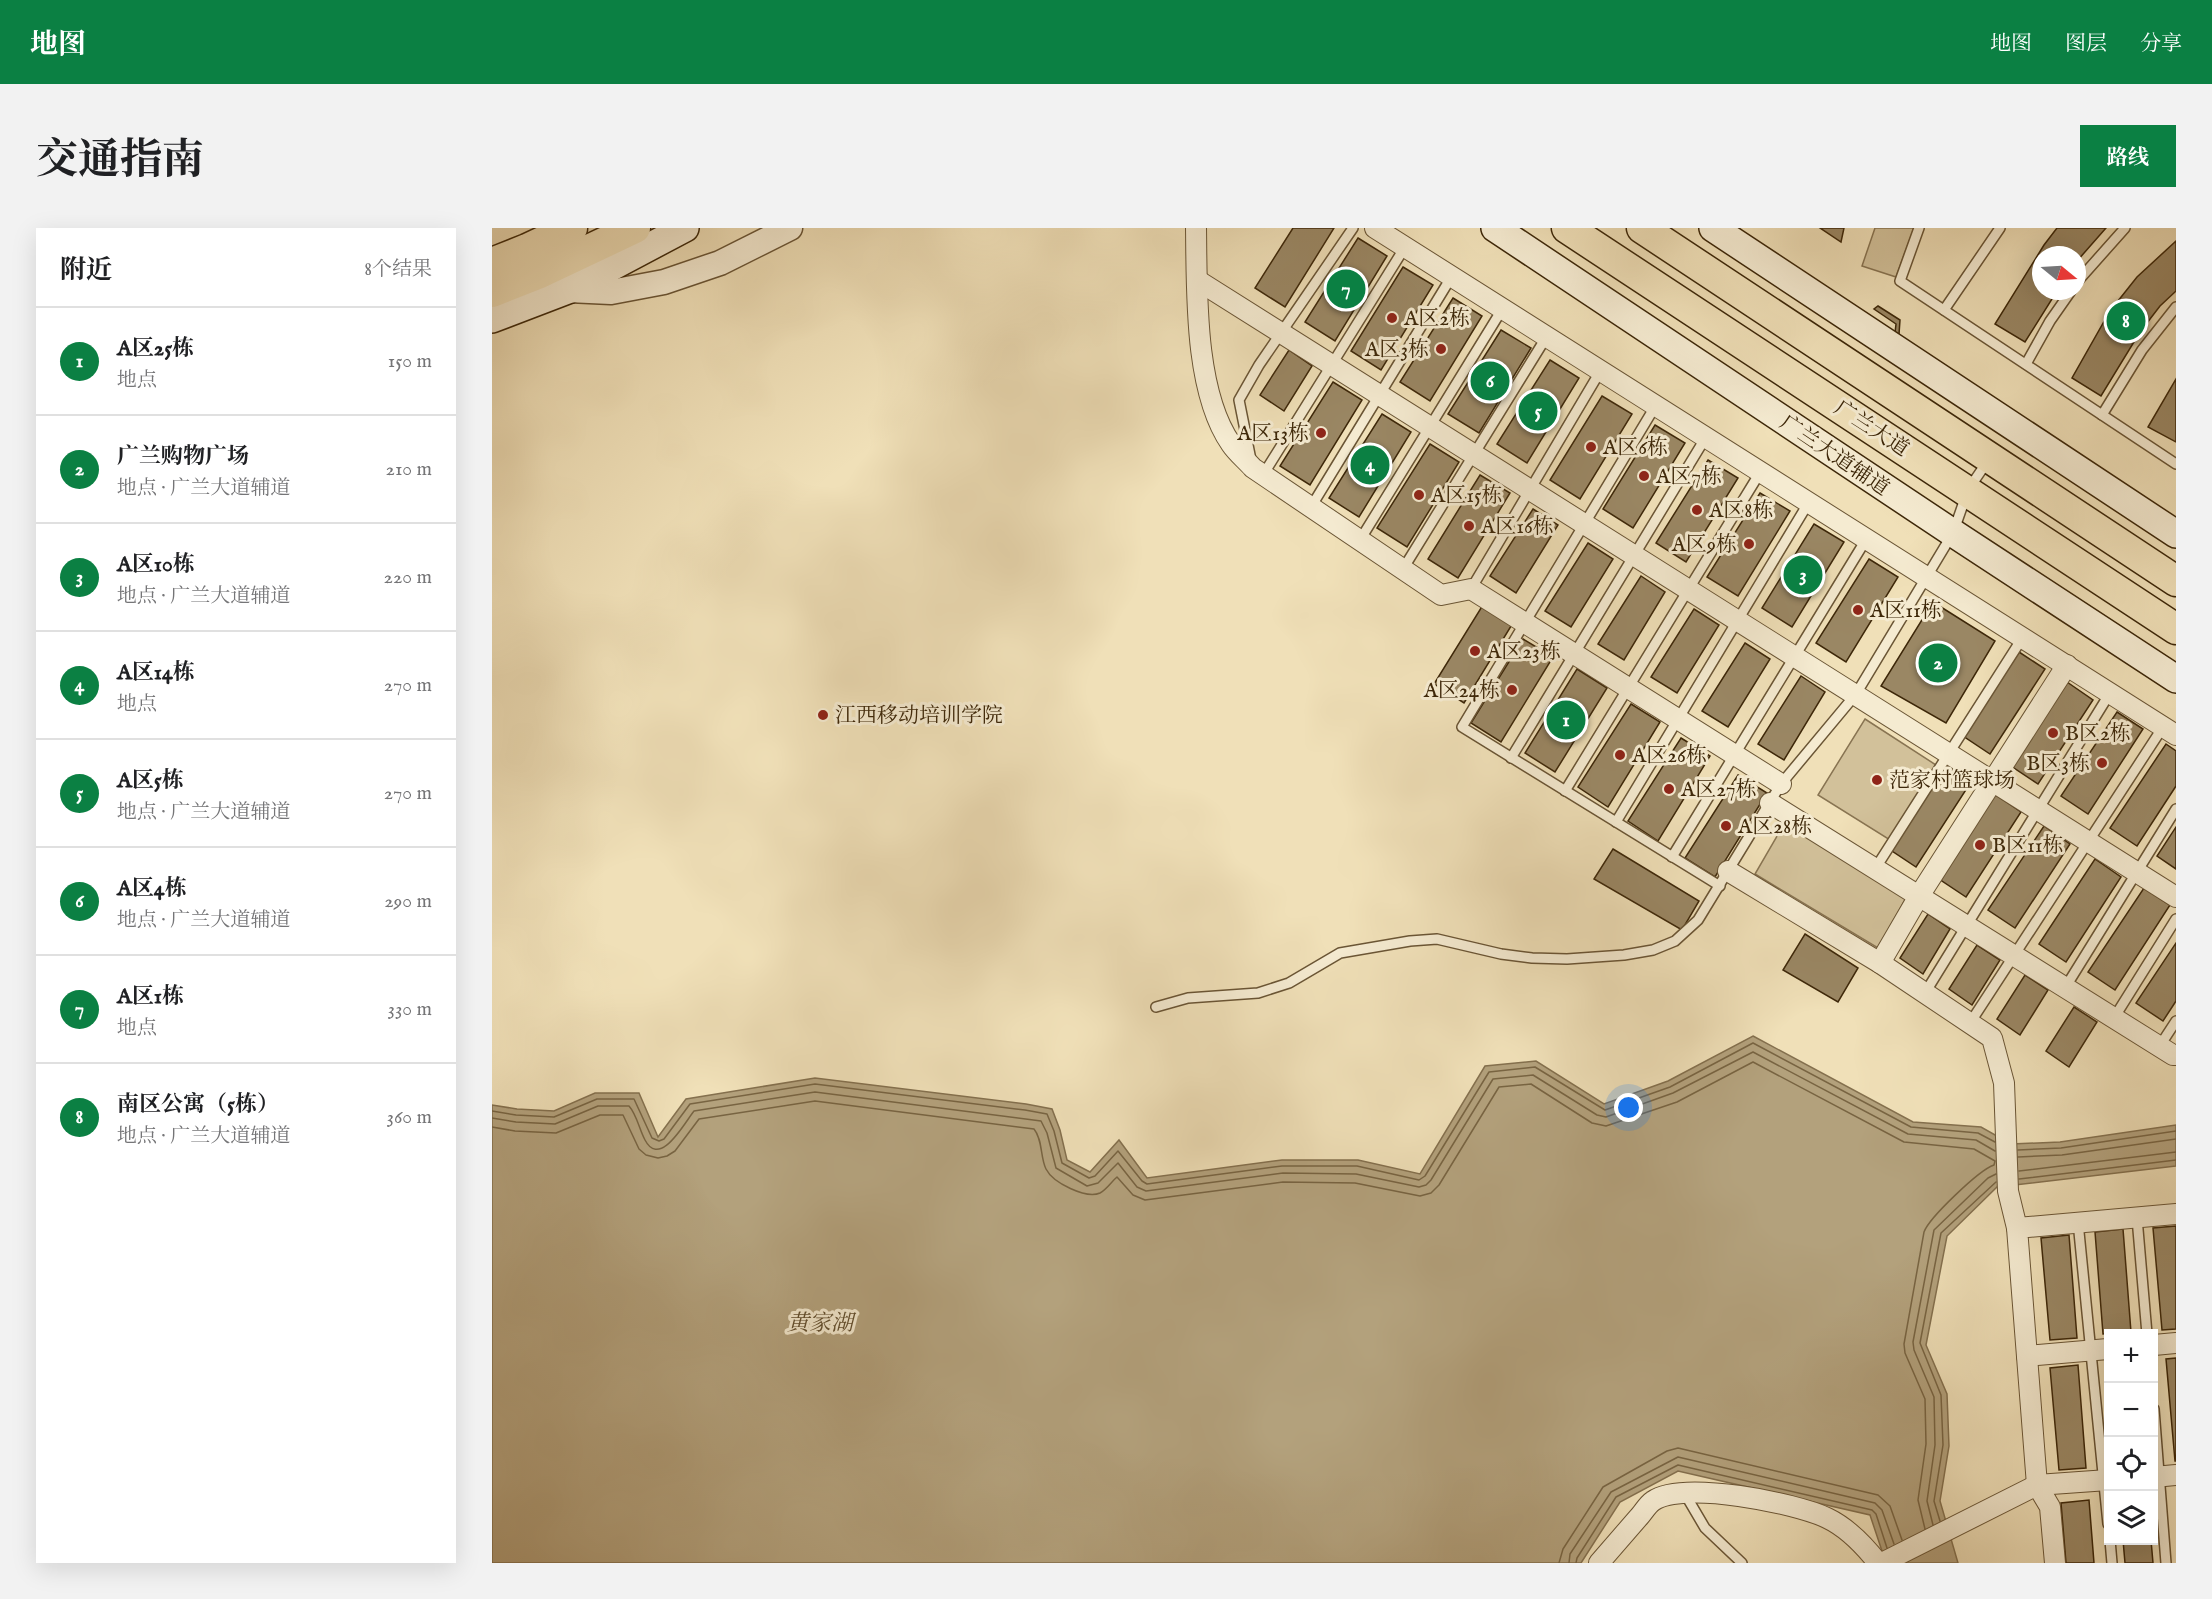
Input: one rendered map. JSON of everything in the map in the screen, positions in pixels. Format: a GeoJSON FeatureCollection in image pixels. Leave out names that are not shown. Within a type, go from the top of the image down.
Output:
{"type":"FeatureCollection","features":[{"type":"Feature","properties":{"kind":"main road"},"geometry":{"type":"LineString","coordinates":[[492,263],[572,228]]}},
{"type":"Feature","properties":{"kind":"main road"},"geometry":{"type":"LineString","coordinates":[[492,292],[540,273],[635,228]]}},
{"type":"Feature","properties":{"kind":"main road"},"geometry":{"type":"LineString","coordinates":[[492,319],[568,290],[686,228]]}},
{"type":"Feature","properties":{"kind":"main road","name":"广兰大道辅道"},"geometry":{"type":"LineString","coordinates":[[1495,228],[2176,679]]}},
{"type":"Feature","properties":{"kind":"main road","name":"广兰大道"},"geometry":{"type":"LineString","coordinates":[[1567,228],[2176,629]]}},
{"type":"Feature","properties":{"kind":"main road","name":"广兰大道"},"geometry":{"type":"LineString","coordinates":[[1642,228],[2176,581]]}},
{"type":"Feature","properties":{"kind":"main road"},"geometry":{"type":"LineString","coordinates":[[1713,228],[2176,534]]}},
{"type":"Feature","properties":{"kind":"street"},"geometry":{"type":"LineString","coordinates":[[568,290],[611,292],[664,282],[720,262],[790,228]]}},
{"type":"Feature","properties":{"kind":"street"},"geometry":{"type":"LineString","coordinates":[[1196,228],[1197,310],[1210,400],[1231,444],[1258,472],[1441,595],[1471,589],[1782,784]]}},
{"type":"Feature","properties":{"kind":"street"},"geometry":{"type":"LineString","coordinates":[[1376,228],[2170,731]]}},
{"type":"Feature","properties":{"kind":"street"},"geometry":{"type":"LineString","coordinates":[[1197,280],[2176,897]]}},
{"type":"Feature","properties":{"kind":"street"},"geometry":{"type":"LineString","coordinates":[[1880,963],[1919,896],[2067,665]]}},
{"type":"Feature","properties":{"kind":"street"},"geometry":{"type":"LineString","coordinates":[[1770,803],[2168,1051]]}},
{"type":"Feature","properties":{"kind":"street"},"geometry":{"type":"LineString","coordinates":[[1724,879],[1880,963],[1992,1038],[2004,1083],[2008,1191],[2017,1228],[2037,1485],[2050,1507],[2055,1563]]}},
{"type":"Feature","properties":{"kind":"street"},"geometry":{"type":"LineString","coordinates":[[2017,1228],[2176,1214]]}},
{"type":"Feature","properties":{"kind":"street"},"geometry":{"type":"LineString","coordinates":[[2158,1345],[2176,1343]]}},
{"type":"Feature","properties":{"kind":"street"},"geometry":{"type":"LineString","coordinates":[[2027,1356],[2100,1350]]}},
{"type":"Feature","properties":{"kind":"street"},"geometry":{"type":"LineString","coordinates":[[1599,1563],[1653,1500],[1673,1494],[1713,1494],[1778,1502],[1803,1508],[1830,1519],[1860,1541],[1880,1563],[2037,1485],[2104,1480]]}},
{"type":"Feature","properties":{"kind":"lane"},"geometry":{"type":"LineString","coordinates":[[1258,472],[1239,400],[1281,333],[1353,228]]}},
{"type":"Feature","properties":{"kind":"lane"},"geometry":{"type":"LineString","coordinates":[[1919,228],[1900,280],[2176,464]]}},
{"type":"Feature","properties":{"kind":"lane"},"geometry":{"type":"LineString","coordinates":[[1944,310],[2000,228]]}},
{"type":"Feature","properties":{"kind":"lane"},"geometry":{"type":"LineString","coordinates":[[2086,272],[2125,228]]}},
{"type":"Feature","properties":{"kind":"lane"},"geometry":{"type":"LineString","coordinates":[[1258,472],[1332,365],[1405,246]]}},
{"type":"Feature","properties":{"kind":"lane"},"geometry":{"type":"LineString","coordinates":[[1311,507],[1452,276]]}},
{"type":"Feature","properties":{"kind":"lane"},"geometry":{"type":"LineString","coordinates":[[2026,364],[2065,300]]}},
{"type":"Feature","properties":{"kind":"lane"},"geometry":{"type":"LineString","coordinates":[[2102,415],[2142,350],[2176,307]]}},
{"type":"Feature","properties":{"kind":"lane"},"geometry":{"type":"LineString","coordinates":[[1360,540],[1503,308]]}},
{"type":"Feature","properties":{"kind":"lane"},"geometry":{"type":"LineString","coordinates":[[1403,570],[1547,336]]}},
{"type":"Feature","properties":{"kind":"lane"},"geometry":{"type":"LineString","coordinates":[[1471,589],[1601,370]]}},
{"type":"Feature","properties":{"kind":"lane"},"geometry":{"type":"LineString","coordinates":[[1656,405],[1462,727],[1672,856],[1724,879]]}},
{"type":"Feature","properties":{"kind":"lane"},"geometry":{"type":"LineString","coordinates":[[1511,758],[1706,437]]}},
{"type":"Feature","properties":{"kind":"lane"},"geometry":{"type":"LineString","coordinates":[[1156,1006],[1188,998],[1258,993],[1289,983],[1340,953],[1410,941],[1437,939],[1501,954],[1567,959],[1653,951],[1675,941],[1698,920],[1782,784],[1856,694],[1953,533],[1968,490],[1990,458]]}},
{"type":"Feature","properties":{"kind":"lane"},"geometry":{"type":"LineString","coordinates":[[1565,791],[1761,471]]}},
{"type":"Feature","properties":{"kind":"lane"},"geometry":{"type":"LineString","coordinates":[[1616,822],[1809,502]]}},
{"type":"Feature","properties":{"kind":"lane"},"geometry":{"type":"LineString","coordinates":[[1672,856],[1867,538]]}},
{"type":"Feature","properties":{"kind":"lane"},"geometry":{"type":"LineString","coordinates":[[1875,869],[2023,637]]}},
{"type":"Feature","properties":{"kind":"lane"},"geometry":{"type":"LineString","coordinates":[[1925,993],[2110,693]]}},
{"type":"Feature","properties":{"kind":"lane"},"geometry":{"type":"LineString","coordinates":[[1970,1023],[2089,842],[2170,731]]}},
{"type":"Feature","properties":{"kind":"lane"},"geometry":{"type":"LineString","coordinates":[[2066,988],[2176,808]]}},
{"type":"Feature","properties":{"kind":"lane"},"geometry":{"type":"LineString","coordinates":[[2114,1018],[2176,919]]}},
{"type":"Feature","properties":{"kind":"lane"},"geometry":{"type":"LineString","coordinates":[[2168,1051],[2176,1021]]}},
{"type":"Feature","properties":{"kind":"lane"},"geometry":{"type":"LineString","coordinates":[[2137,1218],[2147,1329]]}},
{"type":"Feature","properties":{"kind":"lane"},"geometry":{"type":"LineString","coordinates":[[2078,1222],[2100,1350],[2104,1437]]}},
{"type":"Feature","properties":{"kind":"lane"},"geometry":{"type":"LineString","coordinates":[[2158,1437],[2163,1476],[2166,1563]]}},
{"type":"Feature","properties":{"kind":"lane"},"geometry":{"type":"LineString","coordinates":[[1685,1494],[1705,1528],[1742,1563]]}},
{"type":"Feature","properties":{"kind":"lane"},"geometry":{"type":"LineString","coordinates":[[2110,1545],[2112,1563]]}},
{"type":"Feature","properties":{"kind":"shaded area"},"geometry":{"type":"Polygon","coordinates":[[[1875,228],[1914,228],[1896,277],[1862,266],[1875,228]]]}},
{"type":"Feature","properties":{"kind":"shaded area","name":"范家村篮球场"},"geometry":{"type":"Polygon","coordinates":[[[1865,719],[1936,765],[1890,840],[1818,795],[1865,719]]]}},
{"type":"Feature","properties":{"kind":"shaded area"},"geometry":{"type":"Polygon","coordinates":[[[1787,819],[1907,896],[1878,948],[1755,874],[1787,819]]]}},
{"type":"Feature","properties":{"kind":"water","name":"黄家湖"},"geometry":{"type":"Polygon","coordinates":[[[1753,1036],[1913,1122],[1981,1127],[2011,1144],[2060,1142],[2176,1125],[2176,1166],[1997,1187],[1947,1236],[1926,1345],[1947,1394],[1949,1446],[1940,1501],[1958,1563],[1886,1563],[1870,1515],[1678,1471],[1620,1502],[1581,1563],[492,1563],[492,1105],[554,1111],[595,1093],[639,1093],[658,1137],[686,1099],[815,1078],[1052,1109],[1067,1160],[1090,1172],[1119,1140],[1147,1178],[1282,1160],[1358,1160],[1420,1174],[1485,1066],[1536,1061],[1604,1104],[1668,1081],[1753,1036]]]}},
{"type":"Feature","properties":{"kind":"building"},"geometry":{"type":"Polygon","coordinates":[[[1293,228],[1334,228],[1285,307],[1255,288],[1293,228]]]}},
{"type":"Feature","properties":{"kind":"building"},"geometry":{"type":"Polygon","coordinates":[[[1820,228],[1844,228],[1841,242],[1820,228]]]}},
{"type":"Feature","properties":{"kind":"building"},"geometry":{"type":"Polygon","coordinates":[[[2057,228],[2106,228],[2086,251],[2086,246],[2044,245],[2057,228]]]}},
{"type":"Feature","properties":{"kind":"building"},"geometry":{"type":"Polygon","coordinates":[[[1358,238],[1387,256],[1335,341],[1305,322],[1358,238]]]}},
{"type":"Feature","properties":{"kind":"building"},"geometry":{"type":"Polygon","coordinates":[[[2176,241],[2176,291],[2160,306],[2140,332],[2101,396],[2072,378],[2110,311],[2137,277],[2176,241]]]}},
{"type":"Feature","properties":{"kind":"building"},"geometry":{"type":"Polygon","coordinates":[[[2032,264],[2032,300],[2051,300],[2025,342],[1995,324],[2032,264]]]}},
{"type":"Feature","properties":{"kind":"building","name":"A区2栋"},"geometry":{"type":"Polygon","coordinates":[[[1403,267],[1433,285],[1381,370],[1351,351],[1403,267]]]}},
{"type":"Feature","properties":{"kind":"building","name":"A区3栋"},"geometry":{"type":"Polygon","coordinates":[[[1453,298],[1482,316],[1430,401],[1400,382],[1453,298]]]}},
{"type":"Feature","properties":{"kind":"building"},"geometry":{"type":"Polygon","coordinates":[[[1878,306],[1900,320],[1899,334],[1895,333],[1896,324],[1874,309],[1878,306]]]}},
{"type":"Feature","properties":{"kind":"building"},"geometry":{"type":"Polygon","coordinates":[[[1501,330],[1531,348],[1479,433],[1448,414],[1501,330]]]}},
{"type":"Feature","properties":{"kind":"building"},"geometry":{"type":"Polygon","coordinates":[[[1289,350],[1312,366],[1284,411],[1260,395],[1289,350]]]}},
{"type":"Feature","properties":{"kind":"building"},"geometry":{"type":"Polygon","coordinates":[[[1550,360],[1579,378],[1527,463],[1497,444],[1550,360]]]}},
{"type":"Feature","properties":{"kind":"building"},"geometry":{"type":"Polygon","coordinates":[[[2176,379],[2176,442],[2148,427],[2176,379]]]}},
{"type":"Feature","properties":{"kind":"building","name":"A区13栋"},"geometry":{"type":"Polygon","coordinates":[[[1333,382],[1362,400],[1310,485],[1280,466],[1333,382]]]}},
{"type":"Feature","properties":{"kind":"building","name":"A区6栋"},"geometry":{"type":"Polygon","coordinates":[[[1602,396],[1632,414],[1580,499],[1550,480],[1602,396]]]}},
{"type":"Feature","properties":{"kind":"building"},"geometry":{"type":"Polygon","coordinates":[[[1382,414],[1411,432],[1359,517],[1329,498],[1382,414]]]}},
{"type":"Feature","properties":{"kind":"building","name":"A区7栋"},"geometry":{"type":"Polygon","coordinates":[[[1655,425],[1685,443],[1633,528],[1603,509],[1655,425]]]}},
{"type":"Feature","properties":{"kind":"building","name":"A区15栋"},"geometry":{"type":"Polygon","coordinates":[[[1430,444],[1459,462],[1407,547],[1377,528],[1430,444]]]}},
{"type":"Feature","properties":{"kind":"building","name":"A区8栋"},"geometry":{"type":"Polygon","coordinates":[[[1708,460],[1738,478],[1686,562],[1656,543],[1708,460]]]}},
{"type":"Feature","properties":{"kind":"building","name":"A区16栋"},"geometry":{"type":"Polygon","coordinates":[[[1480,475],[1510,493],[1458,578],[1428,559],[1480,475]]]}},
{"type":"Feature","properties":{"kind":"building","name":"A区9栋"},"geometry":{"type":"Polygon","coordinates":[[[1760,493],[1790,511],[1738,596],[1707,577],[1760,493]]]}},
{"type":"Feature","properties":{"kind":"building"},"geometry":{"type":"Polygon","coordinates":[[[1533,509],[1558,525],[1516,593],[1490,576],[1533,509]]]}},
{"type":"Feature","properties":{"kind":"building"},"geometry":{"type":"Polygon","coordinates":[[[1814,524],[1844,542],[1792,627],[1762,608],[1814,524]]]}},
{"type":"Feature","properties":{"kind":"building"},"geometry":{"type":"Polygon","coordinates":[[[1588,543],[1613,559],[1571,627],[1545,611],[1588,543]]]}},
{"type":"Feature","properties":{"kind":"building","name":"A区11栋"},"geometry":{"type":"Polygon","coordinates":[[[1869,559],[1898,577],[1846,662],[1816,643],[1869,559]]]}},
{"type":"Feature","properties":{"kind":"building"},"geometry":{"type":"Polygon","coordinates":[[[1641,576],[1665,592],[1624,660],[1598,644],[1641,576]]]}},
{"type":"Feature","properties":{"kind":"building","name":"A区23栋"},"geometry":{"type":"Polygon","coordinates":[[[1486,600],[1516,618],[1464,703],[1434,684],[1486,600]]]}},
{"type":"Feature","properties":{"kind":"building"},"geometry":{"type":"Polygon","coordinates":[[[1933,602],[1995,641],[1946,723],[1881,686],[1933,602]]]}},
{"type":"Feature","properties":{"kind":"building"},"geometry":{"type":"Polygon","coordinates":[[[1694,609],[1719,625],[1677,693],[1651,677],[1694,609]]]}},
{"type":"Feature","properties":{"kind":"building","name":"A区24栋"},"geometry":{"type":"Polygon","coordinates":[[[1523,639],[1553,657],[1501,742],[1471,723],[1523,639]]]}},
{"type":"Feature","properties":{"kind":"building"},"geometry":{"type":"Polygon","coordinates":[[[1745,643],[1770,659],[1728,727],[1702,711],[1745,643]]]}},
{"type":"Feature","properties":{"kind":"building"},"geometry":{"type":"Polygon","coordinates":[[[2019,652],[2045,669],[1990,754],[1963,736],[2019,652]]]}},
{"type":"Feature","properties":{"kind":"building"},"geometry":{"type":"Polygon","coordinates":[[[1577,669],[1607,688],[1555,772],[1525,753],[1577,669]]]}},
{"type":"Feature","properties":{"kind":"building"},"geometry":{"type":"Polygon","coordinates":[[[1801,676],[1825,692],[1784,760],[1758,744],[1801,676]]]}},
{"type":"Feature","properties":{"kind":"building","name":"B区2栋"},"geometry":{"type":"Polygon","coordinates":[[[2067,682],[2093,700],[2038,784],[2011,766],[2067,682]]]}},
{"type":"Feature","properties":{"kind":"building","name":"A区26栋"},"geometry":{"type":"Polygon","coordinates":[[[1631,704],[1660,722],[1608,807],[1578,787],[1631,704]]]}},
{"type":"Feature","properties":{"kind":"building","name":"B区3栋"},"geometry":{"type":"Polygon","coordinates":[[[2117,712],[2143,729],[2088,814],[2061,796],[2117,712]]]}},
{"type":"Feature","properties":{"kind":"building","name":"A区27栋"},"geometry":{"type":"Polygon","coordinates":[[[1681,738],[1710,756],[1658,841],[1628,821],[1681,738]]]}},
{"type":"Feature","properties":{"kind":"building"},"geometry":{"type":"Polygon","coordinates":[[[2166,744],[2176,751],[2176,786],[2137,846],[2110,828],[2166,744]]]}},
{"type":"Feature","properties":{"kind":"building"},"geometry":{"type":"Polygon","coordinates":[[[1945,765],[1971,782],[1916,867],[1889,849],[1945,765]]]}},
{"type":"Feature","properties":{"kind":"building","name":"A区28栋"},"geometry":{"type":"Polygon","coordinates":[[[1738,775],[1767,793],[1715,877],[1685,858],[1738,775]]]}},
{"type":"Feature","properties":{"kind":"building","name":"B区11栋"},"geometry":{"type":"Polygon","coordinates":[[[1995,794],[2021,812],[1966,897],[1939,879],[1995,794]]]}},
{"type":"Feature","properties":{"kind":"building"},"geometry":{"type":"Polygon","coordinates":[[[2044,826],[2070,844],[2015,928],[1988,910],[2044,826]]]}},
{"type":"Feature","properties":{"kind":"building"},"geometry":{"type":"Polygon","coordinates":[[[2176,827],[2176,869],[2157,856],[2176,827]]]}},
{"type":"Feature","properties":{"kind":"building"},"geometry":{"type":"Polygon","coordinates":[[[1613,849],[1699,901],[1682,930],[1594,879],[1613,849]]]}},
{"type":"Feature","properties":{"kind":"building"},"geometry":{"type":"Polygon","coordinates":[[[2095,859],[2121,877],[2066,962],[2039,944],[2095,859]]]}},
{"type":"Feature","properties":{"kind":"building"},"geometry":{"type":"Polygon","coordinates":[[[2144,888],[2170,905],[2115,990],[2088,972],[2144,888]]]}},
{"type":"Feature","properties":{"kind":"building"},"geometry":{"type":"Polygon","coordinates":[[[1928,914],[1950,929],[1923,974],[1900,958],[1928,914]]]}},
{"type":"Feature","properties":{"kind":"building"},"geometry":{"type":"Polygon","coordinates":[[[1805,934],[1858,968],[1838,1002],[1783,970],[1805,934]]]}},
{"type":"Feature","properties":{"kind":"building"},"geometry":{"type":"Polygon","coordinates":[[[2176,943],[2176,1001],[2163,1021],[2136,1003],[2176,943]]]}},
{"type":"Feature","properties":{"kind":"building"},"geometry":{"type":"Polygon","coordinates":[[[1977,945],[2000,960],[1972,1005],[1949,989],[1977,945]]]}},
{"type":"Feature","properties":{"kind":"building"},"geometry":{"type":"Polygon","coordinates":[[[2025,975],[2048,990],[2020,1035],[1997,1019],[2025,975]]]}},
{"type":"Feature","properties":{"kind":"building"},"geometry":{"type":"Polygon","coordinates":[[[2074,1007],[2097,1022],[2069,1067],[2046,1051],[2074,1007]]]}},
{"type":"Feature","properties":{"kind":"building"},"geometry":{"type":"Polygon","coordinates":[[[2176,1226],[2176,1329],[2162,1330],[2153,1228],[2176,1226]]]}},
{"type":"Feature","properties":{"kind":"building"},"geometry":{"type":"Polygon","coordinates":[[[2123,1229],[2131,1329],[2104,1329],[2103,1334],[2095,1232],[2123,1229]]]}},
{"type":"Feature","properties":{"kind":"building"},"geometry":{"type":"Polygon","coordinates":[[[2069,1235],[2077,1338],[2050,1340],[2041,1238],[2069,1235]]]}},
{"type":"Feature","properties":{"kind":"building"},"geometry":{"type":"Polygon","coordinates":[[[2176,1358],[2176,1461],[2175,1461],[2166,1359],[2176,1358]]]}},
{"type":"Feature","properties":{"kind":"building"},"geometry":{"type":"Polygon","coordinates":[[[2078,1365],[2086,1468],[2059,1470],[2050,1368],[2078,1365]]]}},
{"type":"Feature","properties":{"kind":"building"},"geometry":{"type":"Polygon","coordinates":[[[2089,1500],[2094,1563],[2066,1563],[2061,1503],[2089,1500]]]}},
{"type":"Feature","properties":{"kind":"building"},"geometry":{"type":"Polygon","coordinates":[[[2123,1545],[2151,1545],[2153,1563],[2125,1563],[2123,1545]]]}},
{"type":"Feature","properties":{"kind":"place","name":"A区1栋"},"geometry":{"type":"Point","coordinates":[1346,289]}},
{"type":"Feature","properties":{"kind":"place","name":"A区2栋"},"geometry":{"type":"Point","coordinates":[1392,318]}},
{"type":"Feature","properties":{"kind":"place","name":"南区公寓（5栋）"},"geometry":{"type":"Point","coordinates":[2126,321]}},
{"type":"Feature","properties":{"kind":"place","name":"A区3栋"},"geometry":{"type":"Point","coordinates":[1441,349]}},
{"type":"Feature","properties":{"kind":"place","name":"A区4栋"},"geometry":{"type":"Point","coordinates":[1490,381]}},
{"type":"Feature","properties":{"kind":"place","name":"A区5栋"},"geometry":{"type":"Point","coordinates":[1538,411]}},
{"type":"Feature","properties":{"kind":"place","name":"A区13栋"},"geometry":{"type":"Point","coordinates":[1321,433]}},
{"type":"Feature","properties":{"kind":"place","name":"A区6栋"},"geometry":{"type":"Point","coordinates":[1591,447]}},
{"type":"Feature","properties":{"kind":"place","name":"A区14栋"},"geometry":{"type":"Point","coordinates":[1370,465]}},
{"type":"Feature","properties":{"kind":"place","name":"A区7栋"},"geometry":{"type":"Point","coordinates":[1644,476]}},
{"type":"Feature","properties":{"kind":"place","name":"A区15栋"},"geometry":{"type":"Point","coordinates":[1419,495]}},
{"type":"Feature","properties":{"kind":"place","name":"A区8栋"},"geometry":{"type":"Point","coordinates":[1697,510]}},
{"type":"Feature","properties":{"kind":"place","name":"A区16栋"},"geometry":{"type":"Point","coordinates":[1469,526]}},
{"type":"Feature","properties":{"kind":"place","name":"A区9栋"},"geometry":{"type":"Point","coordinates":[1749,544]}},
{"type":"Feature","properties":{"kind":"place","name":"A区10栋"},"geometry":{"type":"Point","coordinates":[1803,575]}},
{"type":"Feature","properties":{"kind":"place","name":"A区11栋"},"geometry":{"type":"Point","coordinates":[1858,610]}},
{"type":"Feature","properties":{"kind":"place","name":"A区23栋"},"geometry":{"type":"Point","coordinates":[1475,651]}},
{"type":"Feature","properties":{"kind":"place","name":"广兰购物广场"},"geometry":{"type":"Point","coordinates":[1938,663]}},
{"type":"Feature","properties":{"kind":"place","name":"A区24栋"},"geometry":{"type":"Point","coordinates":[1512,690]}},
{"type":"Feature","properties":{"kind":"place","name":"江西移动培训学院"},"geometry":{"type":"Point","coordinates":[823,715]}},
{"type":"Feature","properties":{"kind":"place","name":"A区25栋"},"geometry":{"type":"Point","coordinates":[1566,720]}},
{"type":"Feature","properties":{"kind":"place","name":"B区2栋"},"geometry":{"type":"Point","coordinates":[2053,733]}},
{"type":"Feature","properties":{"kind":"place","name":"A区26栋"},"geometry":{"type":"Point","coordinates":[1620,755]}},
{"type":"Feature","properties":{"kind":"place","name":"B区3栋"},"geometry":{"type":"Point","coordinates":[2102,763]}},
{"type":"Feature","properties":{"kind":"place","name":"范家村篮球场"},"geometry":{"type":"Point","coordinates":[1877,780]}},
{"type":"Feature","properties":{"kind":"place","name":"A区27栋"},"geometry":{"type":"Point","coordinates":[1669,789]}},
{"type":"Feature","properties":{"kind":"place","name":"A区28栋"},"geometry":{"type":"Point","coordinates":[1726,826]}},
{"type":"Feature","properties":{"kind":"place","name":"B区11栋"},"geometry":{"type":"Point","coordinates":[1980,845]}}]}
